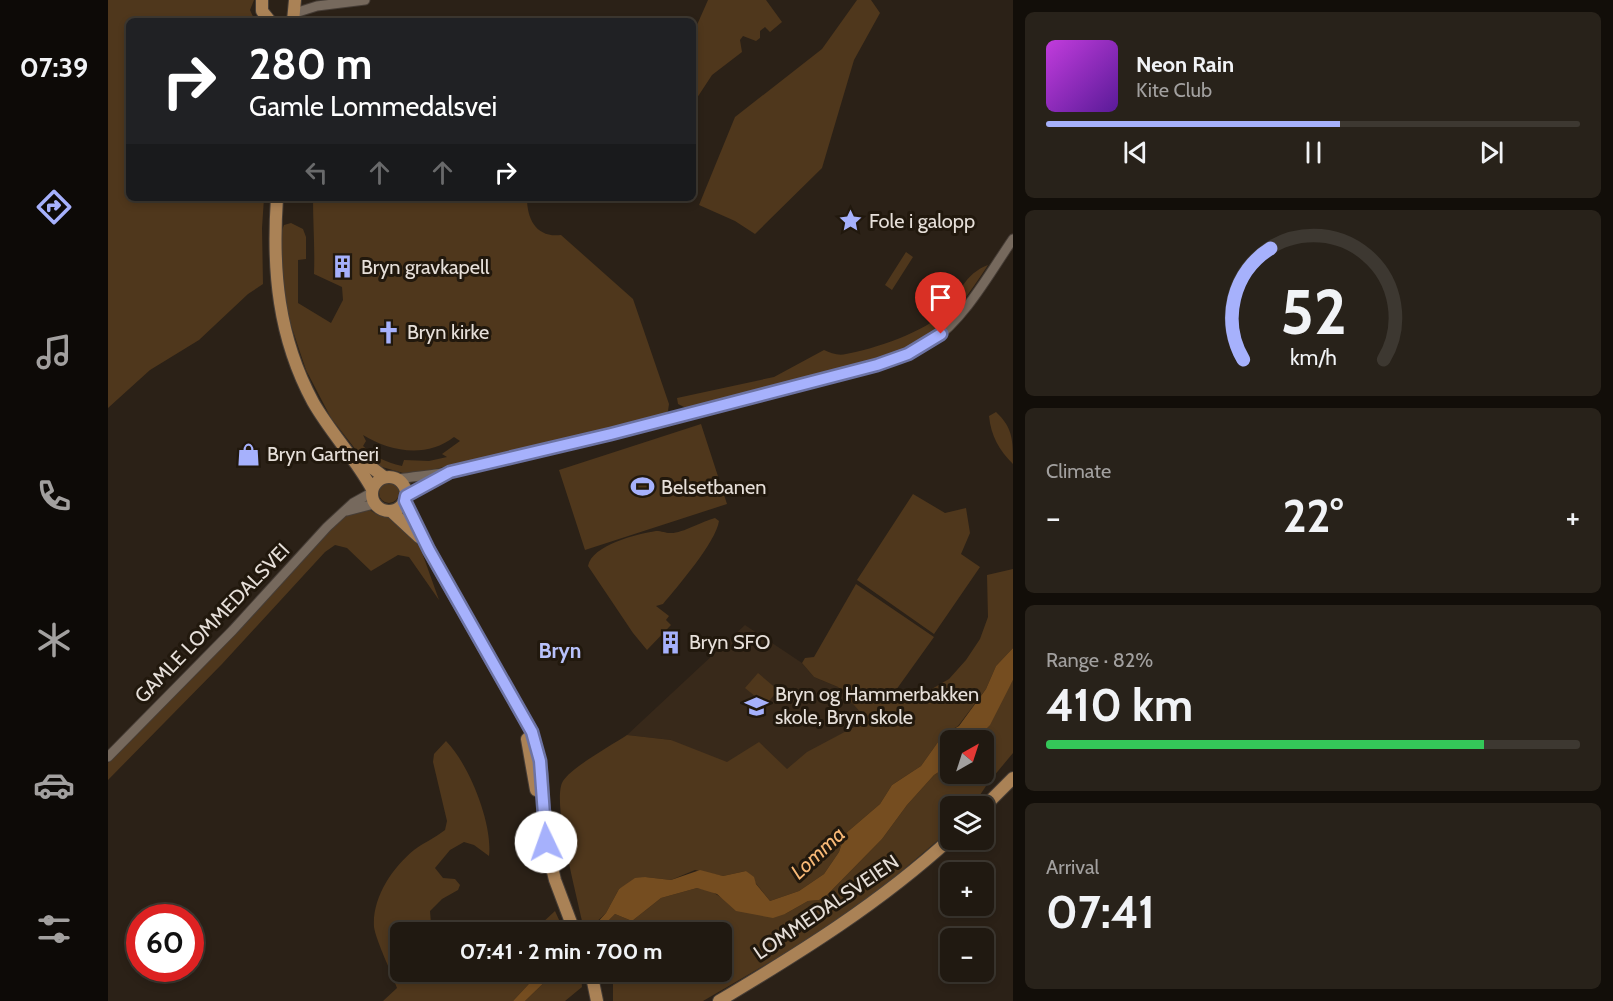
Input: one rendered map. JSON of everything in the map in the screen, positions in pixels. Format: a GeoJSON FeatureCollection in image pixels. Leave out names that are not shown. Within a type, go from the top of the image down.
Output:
{"type":"FeatureCollection","features":[{"type":"Feature","properties":{"kind":"main road"},"geometry":{"type":"LineString","coordinates":[[262,0],[262,11],[268,18]]}},
{"type":"Feature","properties":{"kind":"main road"},"geometry":{"type":"LineString","coordinates":[[278,201],[274,259],[283,324],[294,361],[314,402],[345,447],[381,509],[392,511],[413,530],[429,550]]}},
{"type":"Feature","properties":{"kind":"main road"},"geometry":{"type":"LineString","coordinates":[[345,447],[384,477],[399,479],[405,487],[405,499],[429,550],[532,732],[540,761],[544,789],[544,828],[555,880],[570,922]]}},
{"type":"Feature","properties":{"kind":"main road"},"geometry":{"type":"LineString","coordinates":[[372,495],[377,480],[384,477]]}},
{"type":"Feature","properties":{"kind":"main road"},"geometry":{"type":"LineString","coordinates":[[392,511],[400,507],[405,499]]}},
{"type":"Feature","properties":{"kind":"main road"},"geometry":{"type":"LineString","coordinates":[[994,797],[1013,778]]}},
{"type":"Feature","properties":{"kind":"main road","name":"LOMMEDALSVEIEN"},"geometry":{"type":"LineString","coordinates":[[719,1001],[819,941],[868,907],[940,847]]}},
{"type":"Feature","properties":{"kind":"main road"},"geometry":{"type":"LineString","coordinates":[[593,982],[597,1001]]}},
{"type":"Feature","properties":{"kind":"street"},"geometry":{"type":"LineString","coordinates":[[293,14],[317,6],[365,0]]}},
{"type":"Feature","properties":{"kind":"street"},"geometry":{"type":"LineString","coordinates":[[399,479],[450,472],[611,434],[790,388],[908,354],[930,342],[949,326],[976,293],[1013,239]]}},
{"type":"Feature","properties":{"kind":"street"},"geometry":{"type":"LineString","coordinates":[[405,499],[450,472]]}},
{"type":"Feature","properties":{"kind":"street","name":"GAMLE LOMMEDALSVEI"},"geometry":{"type":"LineString","coordinates":[[108,757],[233,630],[327,527],[353,503],[372,495]]}},
{"type":"Feature","properties":{"kind":"shaded area"},"geometry":{"type":"Polygon","coordinates":[[[108,0],[254,0],[250,10],[254,18],[126,18],[126,201],[264,201],[263,284],[248,294],[199,340],[150,370],[108,408],[108,0]]]}},
{"type":"Feature","properties":{"kind":"shaded area"},"geometry":{"type":"Polygon","coordinates":[[[708,0],[766,0],[782,22],[770,32],[765,27],[760,31],[760,38],[756,41],[743,36],[740,40],[742,52],[712,75],[696,99],[696,27],[708,0]]]}},
{"type":"Feature","properties":{"kind":"shaded area"},"geometry":{"type":"Polygon","coordinates":[[[857,0],[871,0],[880,13],[854,60],[822,168],[755,234],[735,221],[699,205],[735,117],[822,49],[857,0]]]}},
{"type":"Feature","properties":{"kind":"shaded area"},"geometry":{"type":"Polygon","coordinates":[[[313,201],[527,201],[531,220],[535,226],[546,234],[561,235],[633,299],[669,404],[668,411],[661,416],[410,475],[375,465],[356,450],[331,418],[306,370],[286,310],[282,266],[284,225],[291,223],[303,229],[306,237],[306,259],[298,260],[298,303],[331,323],[343,300],[342,287],[314,274],[313,201]],[[363,435],[366,441],[363,446],[367,450],[381,459],[402,466],[404,460],[429,461],[447,457],[442,454],[460,441],[454,437],[443,444],[420,450],[397,449],[363,435]]]}},
{"type":"Feature","properties":{"kind":"shaded area"},"geometry":{"type":"Polygon","coordinates":[[[906,252],[913,257],[892,290],[885,285],[906,252]]]}},
{"type":"Feature","properties":{"kind":"shaded area"},"geometry":{"type":"Polygon","coordinates":[[[988,265],[960,305],[944,323],[926,339],[903,351],[859,365],[688,409],[678,404],[677,398],[774,377],[824,350],[846,354],[884,344],[913,333],[944,312],[968,279],[988,265]]]}},
{"type":"Feature","properties":{"kind":"shaded area"},"geometry":{"type":"Polygon","coordinates":[[[996,412],[1006,424],[1011,435],[1013,464],[1000,448],[992,430],[989,416],[996,412]]]}},
{"type":"Feature","properties":{"kind":"shaded area","name":"Belsetbanen"},"geometry":{"type":"Polygon","coordinates":[[[701,424],[727,504],[585,550],[559,470],[701,424]]]}},
{"type":"Feature","properties":{"kind":"shaded area"},"geometry":{"type":"Polygon","coordinates":[[[389,483],[396,486],[399,493],[396,500],[389,503],[382,500],[379,493],[382,486],[389,483]]]}},
{"type":"Feature","properties":{"kind":"shaded area"},"geometry":{"type":"Polygon","coordinates":[[[913,494],[945,513],[966,508],[970,533],[961,554],[980,567],[934,634],[857,580],[913,494]]]}},
{"type":"Feature","properties":{"kind":"shaded area"},"geometry":{"type":"Polygon","coordinates":[[[368,509],[378,515],[393,518],[419,544],[439,600],[409,557],[398,555],[371,571],[347,548],[335,545],[325,552],[222,664],[108,780],[108,763],[248,621],[335,523],[350,513],[368,509]]]}},
{"type":"Feature","properties":{"kind":"shaded area"},"geometry":{"type":"Polygon","coordinates":[[[715,518],[719,521],[704,552],[663,604],[656,606],[669,616],[666,620],[671,625],[647,650],[588,566],[591,559],[606,546],[627,538],[656,531],[675,533],[715,518]]]}},
{"type":"Feature","properties":{"kind":"shaded area"},"geometry":{"type":"Polygon","coordinates":[[[1013,569],[1013,648],[996,666],[986,689],[958,726],[951,730],[940,730],[940,739],[921,766],[892,785],[880,804],[845,834],[839,852],[824,874],[799,891],[770,901],[746,871],[723,876],[695,870],[671,880],[645,877],[619,889],[606,913],[596,922],[582,921],[566,849],[560,807],[560,791],[563,781],[575,769],[627,735],[671,740],[727,762],[759,742],[787,769],[807,752],[854,727],[862,714],[838,687],[814,677],[802,663],[805,658],[814,657],[856,584],[934,637],[896,690],[930,690],[949,679],[980,639],[988,617],[987,575],[1013,569]]]}},
{"type":"Feature","properties":{"kind":"shaded area","name":"Bryn og Hammerbakken skole, Bryn skole"},"geometry":{"type":"Polygon","coordinates":[[[745,625],[802,663],[814,677],[838,687],[862,713],[854,727],[833,739],[761,798],[671,740],[627,735],[745,625]]]}},
{"type":"Feature","properties":{"kind":"shaded area"},"geometry":{"type":"Polygon","coordinates":[[[1013,648],[1013,680],[990,725],[985,730],[952,730],[959,726],[986,689],[996,666],[1013,648]]]}},
{"type":"Feature","properties":{"kind":"shaded area"},"geometry":{"type":"Polygon","coordinates":[[[758,673],[778,690],[766,705],[745,688],[758,673]]]}},
{"type":"Feature","properties":{"kind":"shaded area"},"geometry":{"type":"Polygon","coordinates":[[[1013,680],[1013,753],[994,776],[994,730],[984,730],[1013,680]]]}},
{"type":"Feature","properties":{"kind":"shaded area"},"geometry":{"type":"Polygon","coordinates":[[[940,739],[940,771],[907,805],[882,839],[827,895],[819,900],[808,901],[773,918],[736,911],[717,894],[697,888],[661,898],[632,921],[615,914],[607,922],[598,922],[606,913],[619,889],[635,878],[671,880],[700,870],[723,876],[746,871],[754,877],[756,884],[770,901],[799,891],[824,874],[839,852],[845,834],[880,804],[892,785],[921,766],[940,739]]]}},
{"type":"Feature","properties":{"kind":"shaded area"},"geometry":{"type":"Polygon","coordinates":[[[446,741],[463,764],[478,795],[483,812],[487,828],[489,856],[474,845],[464,842],[450,850],[435,868],[443,878],[455,879],[460,885],[458,890],[442,899],[430,911],[431,922],[390,922],[390,970],[375,933],[376,905],[385,884],[406,857],[445,830],[447,821],[433,762],[434,754],[446,741]]]}},
{"type":"Feature","properties":{"kind":"shaded area"},"geometry":{"type":"Polygon","coordinates":[[[940,771],[940,784],[987,784],[979,796],[940,796],[940,838],[882,888],[803,943],[703,1001],[613,1001],[612,982],[732,982],[732,922],[607,922],[615,914],[632,921],[661,898],[697,888],[711,891],[722,898],[785,914],[808,901],[819,900],[827,895],[882,839],[907,805],[940,771]]]}},
{"type":"Feature","properties":{"kind":"shaded area"},"geometry":{"type":"Polygon","coordinates":[[[555,911],[560,922],[543,922],[555,911]]]}},
{"type":"Feature","properties":{"kind":"shaded area"},"geometry":{"type":"Polygon","coordinates":[[[395,982],[531,982],[513,1001],[383,1001],[397,988],[395,982]]]}},
{"type":"Feature","properties":{"kind":"shaded area"},"geometry":{"type":"Polygon","coordinates":[[[531,982],[545,982],[525,1001],[513,1001],[531,982]]]}},
{"type":"Feature","properties":{"kind":"shaded area"},"geometry":{"type":"Polygon","coordinates":[[[545,982],[582,982],[582,987],[565,1001],[525,1001],[545,982]]]}},
{"type":"Feature","properties":{"kind":"place","name":"Fole i galopp"},"geometry":{"type":"Point","coordinates":[851,221]}},
{"type":"Feature","properties":{"kind":"place","name":"Bryn gravkapell"},"geometry":{"type":"Point","coordinates":[343,267]}},
{"type":"Feature","properties":{"kind":"place","name":"Bryn kirke"},"geometry":{"type":"Point","coordinates":[389,332]}},
{"type":"Feature","properties":{"kind":"place","name":"Bryn Gartneri"},"geometry":{"type":"Point","coordinates":[249,454]}},
{"type":"Feature","properties":{"kind":"place","name":"Belsetbanen"},"geometry":{"type":"Point","coordinates":[643,487]}},
{"type":"Feature","properties":{"kind":"place","name":"Bryn SFO"},"geometry":{"type":"Point","coordinates":[671,642]}},
{"type":"Feature","properties":{"kind":"place","name":"Bryn og Hammerbakken skole, Bryn skole"},"geometry":{"type":"Point","coordinates":[757,706]}},
{"type":"Feature","properties":{"kind":"district","name":"Bryn"},"geometry":{"type":"Point","coordinates":[560,651]}},
{"type":"Feature","properties":{"kind":"route"},"geometry":{"type":"LineString","coordinates":[[546,842],[544,789],[540,761],[532,732],[429,550],[405,501],[406,496],[450,472],[611,434],[877,365],[908,354],[941,334]]}},
{"type":"Feature","properties":{"kind":"water label","name":"Lomma"},"geometry":{"type":"Point","coordinates":[818,853]}}]}
